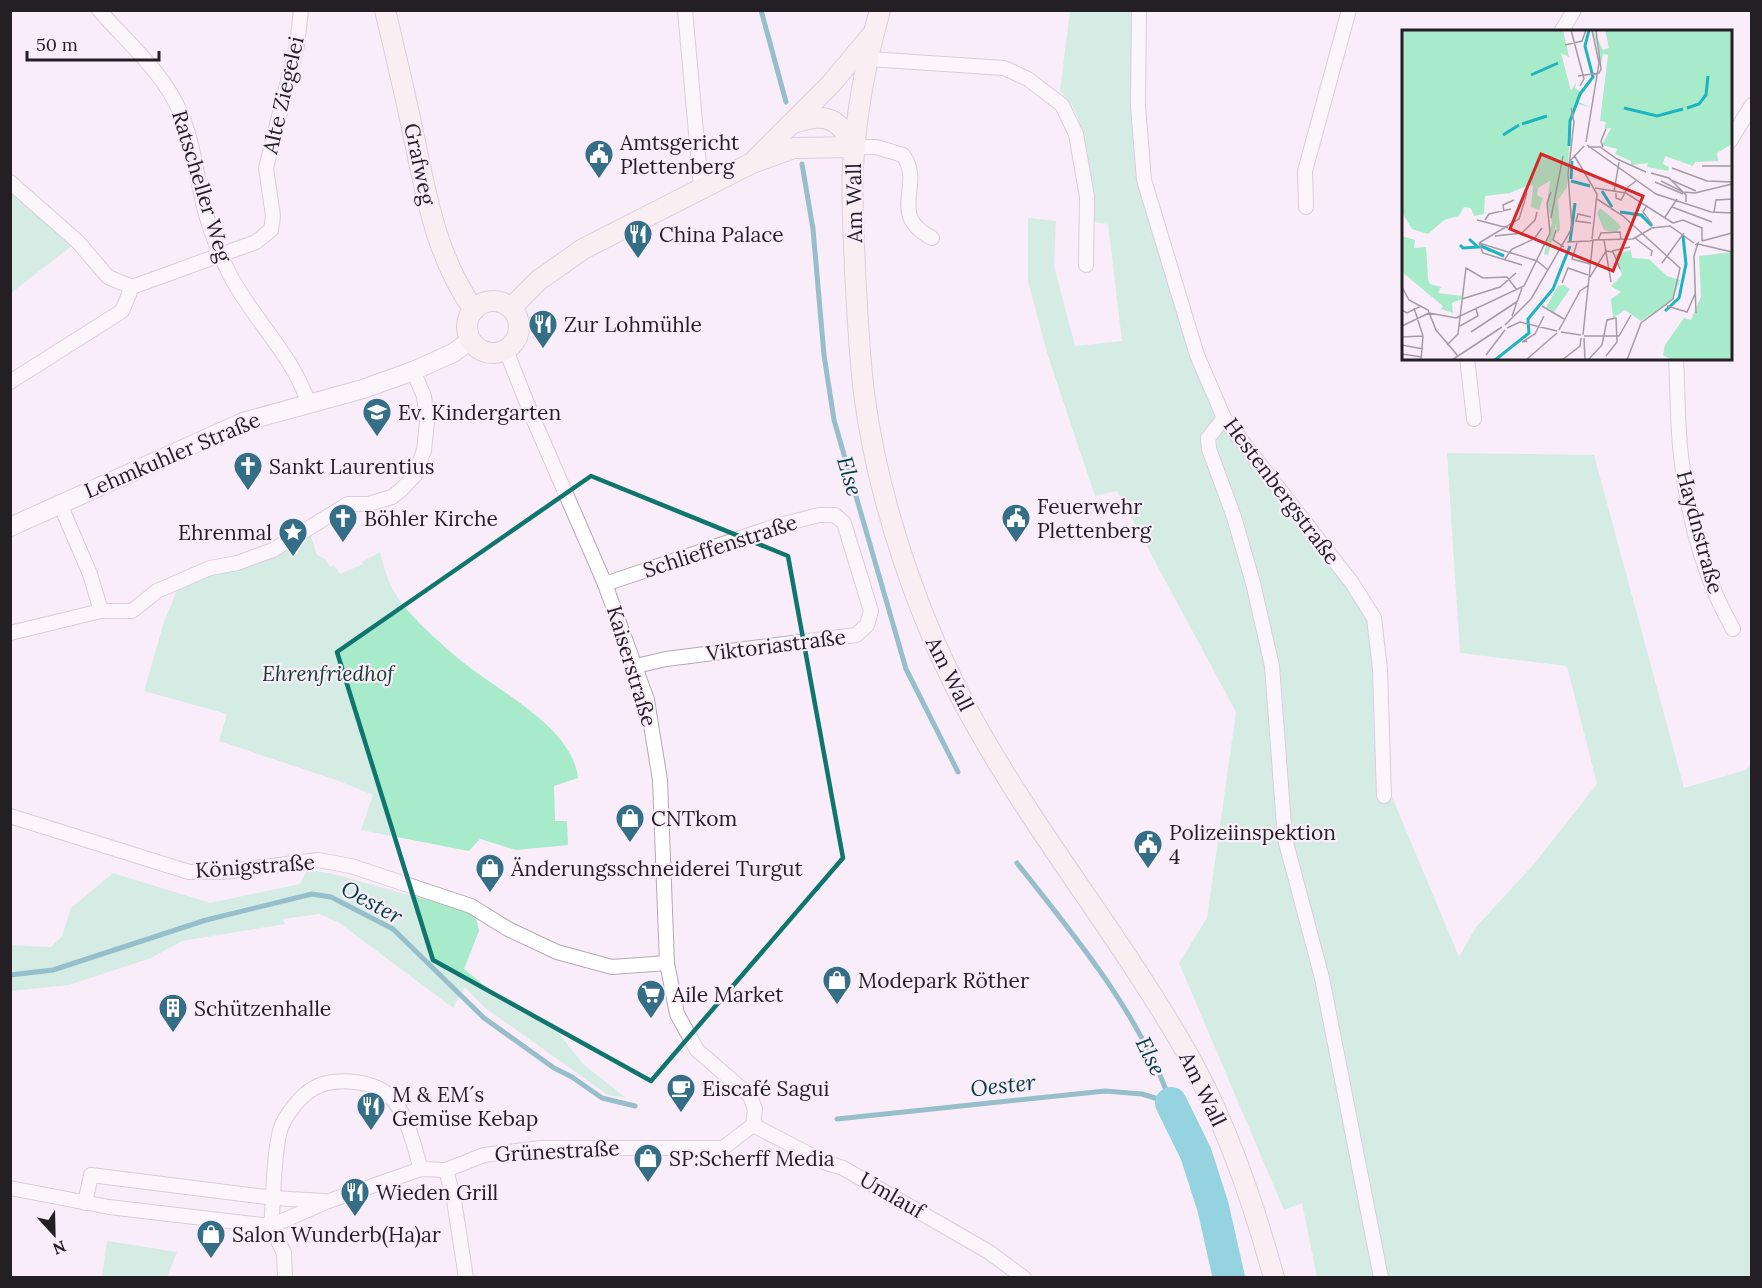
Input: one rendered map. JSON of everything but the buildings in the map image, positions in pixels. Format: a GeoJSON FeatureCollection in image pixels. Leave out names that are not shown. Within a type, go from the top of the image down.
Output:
{"type":"FeatureCollection","features":[{"type":"Feature","properties":{"kind":"main road","name":"Grafweg"},"geometry":{"type":"LineString","coordinates":[[385,10],[438,237],[448,267],[474,310]]}},
{"type":"Feature","properties":{"kind":"main road"},"geometry":{"type":"LineString","coordinates":[[854,147],[880,10]]}},
{"type":"Feature","properties":{"kind":"main road"},"geometry":{"type":"LineString","coordinates":[[752,163],[843,71],[874,32]]}},
{"type":"Feature","properties":{"kind":"main road"},"geometry":{"type":"LineString","coordinates":[[789,124],[814,117],[832,120],[844,130],[854,147]]}},
{"type":"Feature","properties":{"kind":"main road"},"geometry":{"type":"LineString","coordinates":[[511,308],[539,280],[565,260],[752,163],[794,148],[854,147]]}},
{"type":"Feature","properties":{"kind":"main road","name":"Am Wall"},"geometry":{"type":"LineString","coordinates":[[854,147],[853,213],[864,390],[879,471],[909,577],[927,627],[971,716],[996,758],[1031,814],[1135,966],[1188,1055],[1229,1143],[1274,1278]]}},
{"type":"Feature","properties":{"kind":"main road"},"geometry":{"type":"LineString","coordinates":[[495,301],[511,308],[517,316],[519,330],[515,341],[506,350],[486,352],[471,340],[467,325],[474,310],[487,302],[495,301]]}},
{"type":"Feature","properties":{"kind":"street","name":"Ratscheller Weg"},"geometry":{"type":"LineString","coordinates":[[99,10],[167,87],[181,112],[192,144],[204,207],[221,256],[249,308],[303,385],[308,403]]}},
{"type":"Feature","properties":{"kind":"street","name":"Alte Ziegelei"},"geometry":{"type":"LineString","coordinates":[[221,256],[256,242],[271,230],[273,216],[266,168],[297,45],[301,10]]}},
{"type":"Feature","properties":{"kind":"street"},"geometry":{"type":"LineString","coordinates":[[685,10],[701,188]]}},
{"type":"Feature","properties":{"kind":"street","name":"Hestenbergstraße"},"geometry":{"type":"LineString","coordinates":[[1139,10],[1138,106],[1144,180],[1197,355],[1224,418],[1352,583],[1374,618],[1380,669],[1384,796]]}},
{"type":"Feature","properties":{"kind":"street"},"geometry":{"type":"LineString","coordinates":[[1306,207],[1305,171],[1348,10]]}},
{"type":"Feature","properties":{"kind":"street"},"geometry":{"type":"LineString","coordinates":[[1562,30],[1574,10]]}},
{"type":"Feature","properties":{"kind":"street"},"geometry":{"type":"LineString","coordinates":[[869,59],[1004,68],[1028,79],[1062,105],[1076,134],[1087,197],[1086,265]]}},
{"type":"Feature","properties":{"kind":"street"},"geometry":{"type":"LineString","coordinates":[[1732,139],[1752,105]]}},
{"type":"Feature","properties":{"kind":"street","name":"Am Wall"},"geometry":{"type":"LineString","coordinates":[[854,147],[883,148],[903,155],[909,170],[909,219],[917,229],[932,238]]}},
{"type":"Feature","properties":{"kind":"street"},"geometry":{"type":"LineString","coordinates":[[10,182],[78,242],[108,277],[132,287],[221,256]]}},
{"type":"Feature","properties":{"kind":"street"},"geometry":{"type":"LineString","coordinates":[[10,382],[122,311],[132,287]]}},
{"type":"Feature","properties":{"kind":"street","name":"Lehmkuhler Straße"},"geometry":{"type":"LineString","coordinates":[[10,527],[243,422],[363,388],[413,371],[453,353],[471,340]]}},
{"type":"Feature","properties":{"kind":"street","name":"Kaiserstraße"},"geometry":{"type":"LineString","coordinates":[[506,350],[605,584],[647,700],[660,780],[666,963],[672,998],[687,1036],[697,1050],[750,1096],[755,1109],[753,1125]]}},
{"type":"Feature","properties":{"kind":"street"},"geometry":{"type":"LineString","coordinates":[[1467,360],[1474,419]]}},
{"type":"Feature","properties":{"kind":"street","name":"Haydnstraße"},"geometry":{"type":"LineString","coordinates":[[1676,360],[1681,462],[1690,509],[1708,574],[1719,604],[1733,629]]}},
{"type":"Feature","properties":{"kind":"street"},"geometry":{"type":"LineString","coordinates":[[10,633],[101,610],[132,610],[157,591],[210,568],[237,563],[273,550],[348,504],[368,504],[392,497],[406,486],[420,466],[427,422],[424,396],[413,371]]}},
{"type":"Feature","properties":{"kind":"street"},"geometry":{"type":"LineString","coordinates":[[1224,418],[1208,438],[1209,449],[1234,518],[1250,572],[1272,666],[1285,839],[1322,978],[1381,1278]]}},
{"type":"Feature","properties":{"kind":"street"},"geometry":{"type":"LineString","coordinates":[[60,504],[90,574],[101,610]]}},
{"type":"Feature","properties":{"kind":"street","name":"Schlieffenstraße"},"geometry":{"type":"LineString","coordinates":[[605,584],[776,526],[819,515],[836,515]]}},
{"type":"Feature","properties":{"kind":"street","name":"Viktoriastraße"},"geometry":{"type":"LineString","coordinates":[[636,666],[666,659],[856,635],[867,625],[871,611],[844,523],[836,515]]}},
{"type":"Feature","properties":{"kind":"street","name":"Königstraße"},"geometry":{"type":"LineString","coordinates":[[10,816],[189,872],[223,872],[318,860],[351,866],[471,906],[508,929],[556,952],[612,967],[666,963]]}},
{"type":"Feature","properties":{"kind":"street"},"geometry":{"type":"LineString","coordinates":[[285,1278],[284,1252],[271,1226],[280,1130],[286,1119],[314,1088],[335,1082],[363,1083],[383,1091],[394,1100],[407,1125],[421,1169]]}},
{"type":"Feature","properties":{"kind":"street","name":"Grünestraße"},"geometry":{"type":"LineString","coordinates":[[271,1226],[326,1202],[421,1169],[446,1170],[484,1155],[541,1148],[723,1148],[753,1125]]}},
{"type":"Feature","properties":{"kind":"street","name":"Umlauf"},"geometry":{"type":"LineString","coordinates":[[753,1125],[824,1162],[843,1168],[989,1252],[1024,1278]]}},
{"type":"Feature","properties":{"kind":"street"},"geometry":{"type":"LineString","coordinates":[[446,1170],[456,1209],[466,1278]]}},
{"type":"Feature","properties":{"kind":"street","name":"Grünestraße"},"geometry":{"type":"LineString","coordinates":[[85,1203],[91,1175],[274,1198],[326,1202]]}},
{"type":"Feature","properties":{"kind":"street"},"geometry":{"type":"LineString","coordinates":[[10,1188],[85,1203],[271,1226]]}},
{"type":"Feature","properties":{"kind":"highlighted area"},"geometry":{"type":"Polygon","coordinates":[[[591,476],[788,556],[843,858],[651,1081],[433,960],[337,652],[591,476]]]}},
{"type":"Feature","properties":{"kind":"green space"},"geometry":{"type":"Polygon","coordinates":[[[1070,11],[1139,11],[1144,180],[1224,418],[1374,618],[1382,773],[1459,957],[1476,927],[1534,864],[1597,784],[1567,666],[1460,653],[1447,453],[1594,455],[1684,788],[1746,770],[1751,762],[1751,1277],[1317,1277],[1302,1203],[1284,1210],[1179,963],[1207,918],[1236,712],[1117,491],[1095,496],[1048,356],[1028,281],[1028,218],[1056,221],[1054,266],[1075,346],[1122,341],[1108,224],[1095,222],[1090,171],[1083,134],[1070,102],[1060,91],[1070,11]]]}},
{"type":"Feature","properties":{"kind":"green space"},"geometry":{"type":"Polygon","coordinates":[[[10,188],[73,245],[11,293],[10,293],[10,188]]]}},
{"type":"Feature","properties":{"kind":"green space","name":"Ehrenfriedhof"},"geometry":{"type":"Polygon","coordinates":[[[310,534],[317,555],[325,559],[330,567],[334,565],[340,574],[363,564],[362,562],[380,552],[393,590],[402,604],[419,622],[464,663],[533,713],[563,743],[573,760],[578,778],[554,786],[555,821],[567,821],[568,845],[516,850],[480,839],[469,851],[361,830],[373,795],[339,781],[219,741],[227,714],[144,691],[164,622],[178,588],[310,534]]]}},
{"type":"Feature","properties":{"kind":"green space"},"geometry":{"type":"Polygon","coordinates":[[[307,870],[329,873],[475,913],[479,931],[464,969],[514,1009],[554,1027],[583,1064],[626,1098],[608,1095],[484,1007],[465,987],[453,1008],[338,922],[319,914],[283,919],[285,924],[182,941],[151,958],[69,985],[11,991],[10,945],[51,947],[62,936],[71,908],[113,873],[210,903],[300,884],[307,870]]]}},
{"type":"Feature","properties":{"kind":"green space"},"geometry":{"type":"Polygon","coordinates":[[[107,1241],[177,1252],[167,1277],[102,1277],[107,1241]]]}},
{"type":"Feature","properties":{"kind":"waterway","name":"Else"},"geometry":{"type":"LineString","coordinates":[[761,10],[786,102]]}},
{"type":"Feature","properties":{"kind":"waterway","name":"Else"},"geometry":{"type":"LineString","coordinates":[[802,164],[813,229],[824,355],[834,420],[906,669],[958,772]]}},
{"type":"Feature","properties":{"kind":"waterway","name":"Else"},"geometry":{"type":"LineString","coordinates":[[1017,863],[1083,948],[1124,1007],[1158,1070],[1171,1103]]}},
{"type":"Feature","properties":{"kind":"waterway","name":"Oester"},"geometry":{"type":"LineString","coordinates":[[10,975],[53,970],[206,920],[312,894],[331,897],[393,929],[484,1018],[554,1068],[572,1077],[602,1098],[635,1106]]}},
{"type":"Feature","properties":{"kind":"waterway","name":"Oester"},"geometry":{"type":"LineString","coordinates":[[837,1119],[1105,1091],[1142,1094],[1171,1103]]}},
{"type":"Feature","properties":{"kind":"waterway","name":"Else"},"geometry":{"type":"LineString","coordinates":[[1171,1103],[1196,1154],[1213,1207],[1229,1278]]}},
{"type":"Feature","properties":{"kind":"place","name":"Amtsgericht Plettenberg"},"geometry":{"type":"Point","coordinates":[599,180]}},
{"type":"Feature","properties":{"kind":"place","name":"China Palace"},"geometry":{"type":"Point","coordinates":[638,260]}},
{"type":"Feature","properties":{"kind":"place","name":"Zur Lohmühle"},"geometry":{"type":"Point","coordinates":[543,350]}},
{"type":"Feature","properties":{"kind":"place","name":"Ev. Kindergarten"},"geometry":{"type":"Point","coordinates":[377,438]}},
{"type":"Feature","properties":{"kind":"place","name":"Sankt Laurentius"},"geometry":{"type":"Point","coordinates":[248,492]}},
{"type":"Feature","properties":{"kind":"place","name":"Böhler Kirche"},"geometry":{"type":"Point","coordinates":[343,544]}},
{"type":"Feature","properties":{"kind":"place","name":"Feuerwehr Plettenberg"},"geometry":{"type":"Point","coordinates":[1016,544]}},
{"type":"Feature","properties":{"kind":"place","name":"Ehrenmal"},"geometry":{"type":"Point","coordinates":[293,558]}},
{"type":"Feature","properties":{"kind":"place","name":"CNTkom"},"geometry":{"type":"Point","coordinates":[630,844]}},
{"type":"Feature","properties":{"kind":"place","name":"Polizeiinspektion 4"},"geometry":{"type":"Point","coordinates":[1148,870]}},
{"type":"Feature","properties":{"kind":"place","name":"Änderungsschneiderei Turgut"},"geometry":{"type":"Point","coordinates":[490,894]}},
{"type":"Feature","properties":{"kind":"place","name":"Modepark Röther"},"geometry":{"type":"Point","coordinates":[837,1006]}},
{"type":"Feature","properties":{"kind":"place","name":"Aile Market"},"geometry":{"type":"Point","coordinates":[651,1020]}},
{"type":"Feature","properties":{"kind":"place","name":"Schützenhalle"},"geometry":{"type":"Point","coordinates":[173,1034]}},
{"type":"Feature","properties":{"kind":"place","name":"Eiscafé Sagui"},"geometry":{"type":"Point","coordinates":[681,1114]}},
{"type":"Feature","properties":{"kind":"place","name":"M & EM´s Gemüse Kebap"},"geometry":{"type":"Point","coordinates":[371,1132]}},
{"type":"Feature","properties":{"kind":"place","name":"SP:Scherff Media"},"geometry":{"type":"Point","coordinates":[648,1184]}},
{"type":"Feature","properties":{"kind":"place","name":"Wieden Grill"},"geometry":{"type":"Point","coordinates":[355,1218]}},
{"type":"Feature","properties":{"kind":"place","name":"Salon Wunderb(Ha)ar"},"geometry":{"type":"Point","coordinates":[211,1260]}}]}
